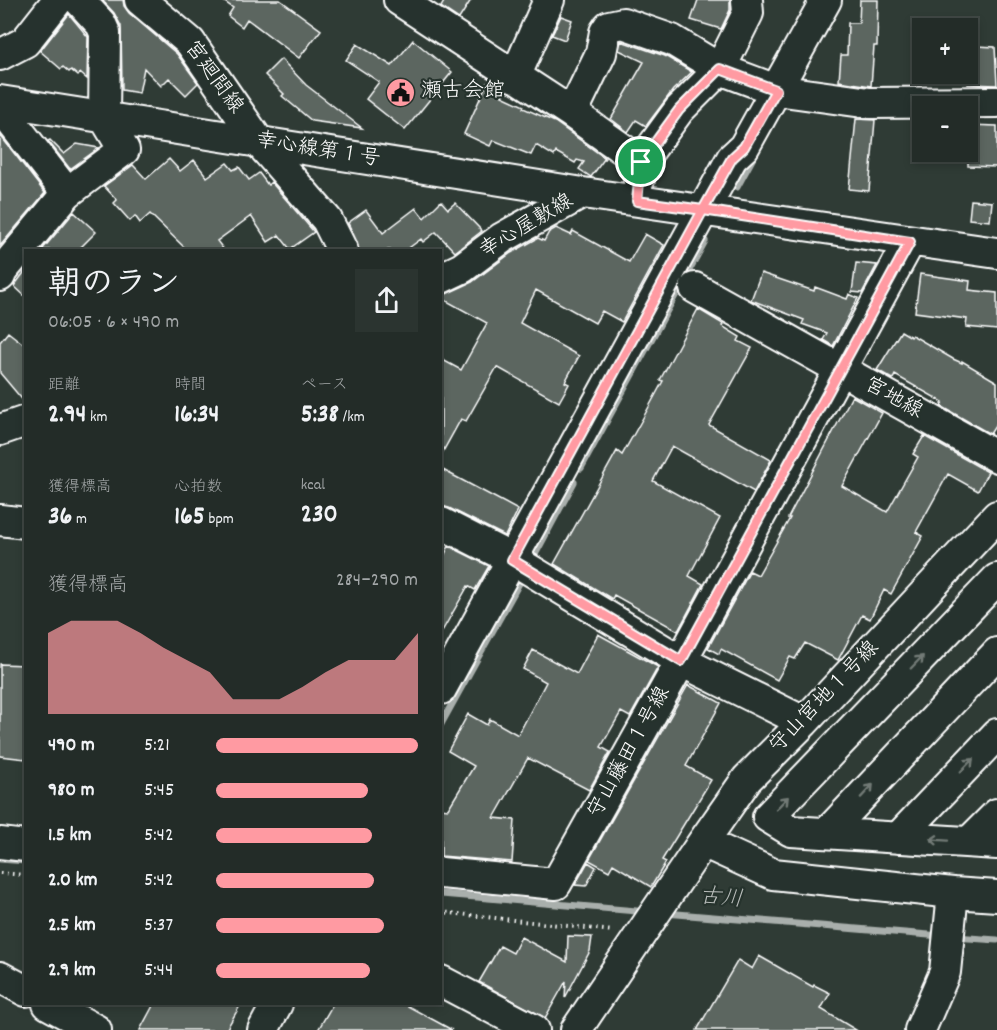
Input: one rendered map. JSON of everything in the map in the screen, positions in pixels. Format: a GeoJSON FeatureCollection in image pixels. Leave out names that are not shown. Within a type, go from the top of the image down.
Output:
{"type":"FeatureCollection","features":[{"type":"Feature","properties":{"kind":"street"},"geometry":{"type":"LineString","coordinates":[[0,55],[25,42],[58,0]]}},
{"type":"Feature","properties":{"kind":"street"},"geometry":{"type":"LineString","coordinates":[[44,241],[67,193],[124,150],[104,117],[105,33],[101,24],[79,0]]}},
{"type":"Feature","properties":{"kind":"street","name":"宮廻間線"},"geometry":{"type":"LineString","coordinates":[[140,0],[190,42],[259,142],[327,220],[342,249]]}},
{"type":"Feature","properties":{"kind":"street"},"geometry":{"type":"LineString","coordinates":[[399,0],[572,113],[641,162]]}},
{"type":"Feature","properties":{"kind":"street"},"geometry":{"type":"LineString","coordinates":[[515,77],[549,0]]}},
{"type":"Feature","properties":{"kind":"street"},"geometry":{"type":"LineString","coordinates":[[637,201],[641,162],[679,110],[720,69],[748,14],[747,0]]}},
{"type":"Feature","properties":{"kind":"street"},"geometry":{"type":"LineString","coordinates":[[442,687],[732,158],[744,147],[826,0]]}},
{"type":"Feature","properties":{"kind":"street"},"geometry":{"type":"LineString","coordinates":[[572,113],[602,53],[605,32],[609,26],[623,23],[672,40],[720,69],[776,90],[870,104],[997,102]]}},
{"type":"Feature","properties":{"kind":"street","name":"幸心線第１号"},"geometry":{"type":"LineString","coordinates":[[0,102],[583,193],[997,253]]}},
{"type":"Feature","properties":{"kind":"street"},"geometry":{"type":"LineString","coordinates":[[0,107],[67,193]]}},
{"type":"Feature","properties":{"kind":"street","name":"幸心屋敷線"},"geometry":{"type":"LineString","coordinates":[[442,278],[462,268],[502,238],[583,193]]}},
{"type":"Feature","properties":{"kind":"street","name":"守山藤田１号線"},"geometry":{"type":"LineString","coordinates":[[442,873],[556,884],[910,242]]}},
{"type":"Feature","properties":{"kind":"street"},"geometry":{"type":"LineString","coordinates":[[0,276],[2,271],[24,255]]}},
{"type":"Feature","properties":{"kind":"street","name":"宮地線"},"geometry":{"type":"LineString","coordinates":[[695,288],[997,457]]}},
{"type":"Feature","properties":{"kind":"street"},"geometry":{"type":"LineString","coordinates":[[0,430],[24,422]]}},
{"type":"Feature","properties":{"kind":"street","name":"守山宮地１号線"},"geometry":{"type":"LineString","coordinates":[[640,934],[747,779],[804,722],[997,516]]}},
{"type":"Feature","properties":{"kind":"street"},"geometry":{"type":"LineString","coordinates":[[0,520],[24,523]]}},
{"type":"Feature","properties":{"kind":"street"},"geometry":{"type":"LineString","coordinates":[[442,524],[512,560],[681,661],[804,722]]}},
{"type":"Feature","properties":{"kind":"street"},"geometry":{"type":"LineString","coordinates":[[997,579],[768,818],[791,831],[983,843],[997,814]]}},
{"type":"Feature","properties":{"kind":"street"},"geometry":{"type":"LineString","coordinates":[[827,833],[995,660]]}},
{"type":"Feature","properties":{"kind":"street"},"geometry":{"type":"LineString","coordinates":[[898,838],[997,734]]}},
{"type":"Feature","properties":{"kind":"street"},"geometry":{"type":"LineString","coordinates":[[703,842],[773,874],[952,901],[997,896]]}},
{"type":"Feature","properties":{"kind":"street"},"geometry":{"type":"LineString","coordinates":[[0,843],[24,846]]}},
{"type":"Feature","properties":{"kind":"street"},"geometry":{"type":"LineString","coordinates":[[920,1030],[945,972],[952,901]]}},
{"type":"Feature","properties":{"kind":"street"},"geometry":{"type":"LineString","coordinates":[[576,1030],[640,934]]}},
{"type":"Feature","properties":{"kind":"street"},"geometry":{"type":"LineString","coordinates":[[0,977],[24,990]]}},
{"type":"Feature","properties":{"kind":"street"},"geometry":{"type":"LineString","coordinates":[[442,982],[534,1030]]}},
{"type":"Feature","properties":{"kind":"street"},"geometry":{"type":"LineString","coordinates":[[50,1005],[96,1030]]}},
{"type":"Feature","properties":{"kind":"street"},"geometry":{"type":"LineString","coordinates":[[262,1030],[276,1005]]}},
{"type":"Feature","properties":{"kind":"path"},"geometry":{"type":"LineString","coordinates":[[0,873],[24,875]]}},
{"type":"Feature","properties":{"kind":"path"},"geometry":{"type":"LineString","coordinates":[[442,912],[640,934]]}},
{"type":"Feature","properties":{"kind":"building"},"geometry":{"type":"Polygon","coordinates":[[[102,0],[123,0],[129,13],[177,54],[198,83],[186,95],[169,78],[161,86],[144,68],[139,93],[122,90],[121,26],[114,13],[102,0]]]}},
{"type":"Feature","properties":{"kind":"building"},"geometry":{"type":"Polygon","coordinates":[[[222,0],[280,0],[321,30],[299,58],[247,19],[242,27],[228,16],[233,8],[222,0]]]}},
{"type":"Feature","properties":{"kind":"building"},"geometry":{"type":"Polygon","coordinates":[[[445,0],[471,0],[459,19],[441,7],[445,0]]]}},
{"type":"Feature","properties":{"kind":"building"},"geometry":{"type":"Polygon","coordinates":[[[698,0],[730,0],[730,10],[721,29],[691,20],[698,0]]]}},
{"type":"Feature","properties":{"kind":"building"},"geometry":{"type":"Polygon","coordinates":[[[860,0],[878,0],[877,46],[874,46],[871,86],[839,81],[841,55],[847,55],[848,23],[859,23],[860,0]]]}},
{"type":"Feature","properties":{"kind":"building"},"geometry":{"type":"Polygon","coordinates":[[[69,14],[88,37],[87,79],[80,73],[78,76],[71,70],[69,72],[63,67],[61,69],[40,51],[69,14]]]}},
{"type":"Feature","properties":{"kind":"building"},"geometry":{"type":"Polygon","coordinates":[[[561,16],[572,20],[565,40],[552,35],[561,16]]]}},
{"type":"Feature","properties":{"kind":"building"},"geometry":{"type":"Polygon","coordinates":[[[413,40],[452,72],[405,130],[366,99],[379,82],[346,60],[357,44],[392,66],[413,40]]]}},
{"type":"Feature","properties":{"kind":"building"},"geometry":{"type":"Polygon","coordinates":[[[621,41],[665,56],[692,72],[673,90],[646,126],[636,120],[628,132],[611,119],[644,62],[619,50],[621,41]]]}},
{"type":"Feature","properties":{"kind":"building"},"geometry":{"type":"Polygon","coordinates":[[[978,46],[995,47],[997,85],[968,84],[978,84],[978,46]]]}},
{"type":"Feature","properties":{"kind":"building"},"geometry":{"type":"Polygon","coordinates":[[[281,59],[306,85],[362,128],[312,121],[282,96],[284,94],[265,75],[281,59]]]}},
{"type":"Feature","properties":{"kind":"building"},"geometry":{"type":"Polygon","coordinates":[[[487,83],[505,91],[502,96],[555,122],[605,158],[591,177],[579,169],[584,162],[577,160],[575,163],[556,152],[554,156],[536,145],[531,155],[493,140],[490,146],[464,134],[487,83]]]}},
{"type":"Feature","properties":{"kind":"building"},"geometry":{"type":"Polygon","coordinates":[[[856,119],[875,120],[869,191],[849,189],[856,119]]]}},
{"type":"Feature","properties":{"kind":"building"},"geometry":{"type":"Polygon","coordinates":[[[978,125],[997,126],[997,167],[968,166],[968,162],[978,162],[978,125]]]}},
{"type":"Feature","properties":{"kind":"building"},"geometry":{"type":"Polygon","coordinates":[[[0,135],[45,193],[0,246],[0,135]]]}},
{"type":"Feature","properties":{"kind":"building"},"geometry":{"type":"Polygon","coordinates":[[[50,140],[64,154],[77,144],[99,148],[70,169],[48,141],[50,140]]]}},
{"type":"Feature","properties":{"kind":"building"},"geometry":{"type":"Polygon","coordinates":[[[169,159],[180,171],[194,160],[207,177],[227,163],[233,170],[239,167],[249,180],[259,173],[268,185],[271,182],[314,232],[290,249],[279,235],[268,242],[251,216],[217,241],[223,249],[186,249],[150,214],[140,223],[135,216],[130,221],[114,203],[117,200],[104,186],[133,165],[146,179],[169,159]]]}},
{"type":"Feature","properties":{"kind":"building"},"geometry":{"type":"Polygon","coordinates":[[[971,200],[992,202],[990,221],[969,219],[971,200]]]}},
{"type":"Feature","properties":{"kind":"building"},"geometry":{"type":"Polygon","coordinates":[[[441,201],[448,209],[455,203],[482,231],[455,252],[436,232],[423,242],[421,239],[407,249],[359,249],[348,223],[366,210],[383,233],[416,208],[424,218],[441,201]]]}},
{"type":"Feature","properties":{"kind":"building"},"geometry":{"type":"Polygon","coordinates":[[[74,212],[96,232],[79,249],[43,249],[74,212]]]}},
{"type":"Feature","properties":{"kind":"building"},"geometry":{"type":"Polygon","coordinates":[[[556,228],[571,235],[573,231],[629,262],[645,234],[664,245],[622,322],[602,311],[595,323],[536,290],[520,323],[579,356],[565,382],[569,384],[559,402],[497,367],[466,421],[461,419],[442,453],[442,360],[461,370],[487,323],[443,299],[446,294],[472,282],[511,253],[538,238],[544,241],[549,232],[556,228]]]}},
{"type":"Feature","properties":{"kind":"building"},"geometry":{"type":"Polygon","coordinates":[[[856,263],[877,265],[862,293],[852,292],[856,263]]]}},
{"type":"Feature","properties":{"kind":"building"},"geometry":{"type":"Polygon","coordinates":[[[24,273],[24,295],[14,286],[24,273]]]}},
{"type":"Feature","properties":{"kind":"building"},"geometry":{"type":"Polygon","coordinates":[[[761,273],[814,291],[815,287],[847,299],[849,294],[858,298],[833,346],[823,340],[827,333],[802,324],[804,320],[751,300],[761,273]]]}},
{"type":"Feature","properties":{"kind":"building"},"geometry":{"type":"Polygon","coordinates":[[[920,274],[970,281],[969,290],[997,293],[997,330],[966,327],[967,319],[915,312],[920,274]]]}},
{"type":"Feature","properties":{"kind":"building"},"geometry":{"type":"Polygon","coordinates":[[[698,309],[740,337],[738,341],[752,348],[709,425],[771,460],[754,492],[672,446],[653,481],[720,518],[689,576],[703,584],[678,631],[614,595],[612,599],[554,564],[617,451],[622,455],[663,381],[660,380],[698,309]]]}},
{"type":"Feature","properties":{"kind":"building"},"geometry":{"type":"Polygon","coordinates":[[[901,331],[953,359],[962,363],[962,361],[997,382],[997,423],[990,434],[941,406],[943,402],[895,375],[893,379],[877,370],[901,331]]]}},
{"type":"Feature","properties":{"kind":"building"},"geometry":{"type":"Polygon","coordinates":[[[8,332],[24,344],[24,402],[0,373],[0,342],[8,332]]]}},
{"type":"Feature","properties":{"kind":"building"},"geometry":{"type":"Polygon","coordinates":[[[852,396],[882,413],[842,486],[887,512],[918,457],[913,454],[924,436],[988,472],[978,491],[948,474],[916,532],[923,536],[891,594],[884,590],[870,619],[862,615],[838,660],[805,643],[795,659],[790,657],[777,680],[721,649],[719,654],[708,648],[750,571],[758,575],[790,518],[788,518],[852,396]]]}},
{"type":"Feature","properties":{"kind":"building"},"geometry":{"type":"Polygon","coordinates":[[[442,470],[518,510],[505,536],[442,506],[442,470]]]}},
{"type":"Feature","properties":{"kind":"building"},"geometry":{"type":"Polygon","coordinates":[[[449,546],[489,566],[475,590],[468,586],[442,631],[442,560],[449,546]]]}},
{"type":"Feature","properties":{"kind":"building"},"geometry":{"type":"Polygon","coordinates":[[[598,634],[658,667],[630,717],[621,712],[601,747],[610,752],[589,790],[528,758],[494,818],[515,820],[512,862],[442,856],[442,808],[448,809],[474,766],[448,751],[468,714],[487,725],[490,719],[518,735],[546,682],[523,669],[533,650],[577,674],[598,634]]]}},
{"type":"Feature","properties":{"kind":"building"},"geometry":{"type":"Polygon","coordinates":[[[0,664],[24,665],[24,759],[0,756],[0,664]]]}},
{"type":"Feature","properties":{"kind":"building"},"geometry":{"type":"Polygon","coordinates":[[[688,685],[721,703],[686,766],[711,780],[662,860],[666,862],[651,887],[613,864],[609,871],[589,860],[688,685]]]}},
{"type":"Feature","properties":{"kind":"building"},"geometry":{"type":"Polygon","coordinates":[[[588,862],[596,867],[586,886],[575,885],[588,862]]]}},
{"type":"Feature","properties":{"kind":"building"},"geometry":{"type":"Polygon","coordinates":[[[568,936],[592,937],[590,951],[565,998],[566,981],[545,1018],[479,982],[500,946],[513,953],[521,937],[567,962],[568,936]]]}},
{"type":"Feature","properties":{"kind":"building"},"geometry":{"type":"Polygon","coordinates":[[[759,956],[813,987],[814,985],[830,993],[821,1009],[856,1030],[697,1030],[738,960],[752,969],[759,956]]]}},
{"type":"Feature","properties":{"kind":"building"},"geometry":{"type":"Polygon","coordinates":[[[153,1005],[240,1005],[226,1030],[140,1030],[153,1005]]]}},
{"type":"Feature","properties":{"kind":"building"},"geometry":{"type":"Polygon","coordinates":[[[332,1005],[406,1005],[452,1030],[318,1030],[332,1005]]]}},
{"type":"Feature","properties":{"kind":"waterway"},"geometry":{"type":"LineString","coordinates":[[737,187],[755,154]]}},
{"type":"Feature","properties":{"kind":"waterway"},"geometry":{"type":"LineString","coordinates":[[581,468],[705,241]]}},
{"type":"Feature","properties":{"kind":"waterway"},"geometry":{"type":"LineString","coordinates":[[531,562],[574,482]]}},
{"type":"Feature","properties":{"kind":"waterway"},"geometry":{"type":"LineString","coordinates":[[442,722],[523,576]]}},
{"type":"Feature","properties":{"kind":"waterway","name":"古川"},"geometry":{"type":"LineString","coordinates":[[0,859],[24,861]]}},
{"type":"Feature","properties":{"kind":"waterway","name":"古川"},"geometry":{"type":"LineString","coordinates":[[442,894],[648,912]]}},
{"type":"Feature","properties":{"kind":"waterway","name":"古川"},"geometry":{"type":"LineString","coordinates":[[665,913],[941,936]]}},
{"type":"Feature","properties":{"kind":"waterway","name":"古川"},"geometry":{"type":"LineString","coordinates":[[955,937],[997,940]]}},
{"type":"Feature","properties":{"kind":"place","name":"瀬古会館"},"geometry":{"type":"Point","coordinates":[400,92]}},
{"type":"Feature","properties":{"kind":"route"},"geometry":{"type":"LineString","coordinates":[[641,162],[637,201],[703,210],[512,560],[681,661],[910,242],[703,210],[732,158],[744,147],[776,90],[720,69],[679,110],[641,162]]}}]}
